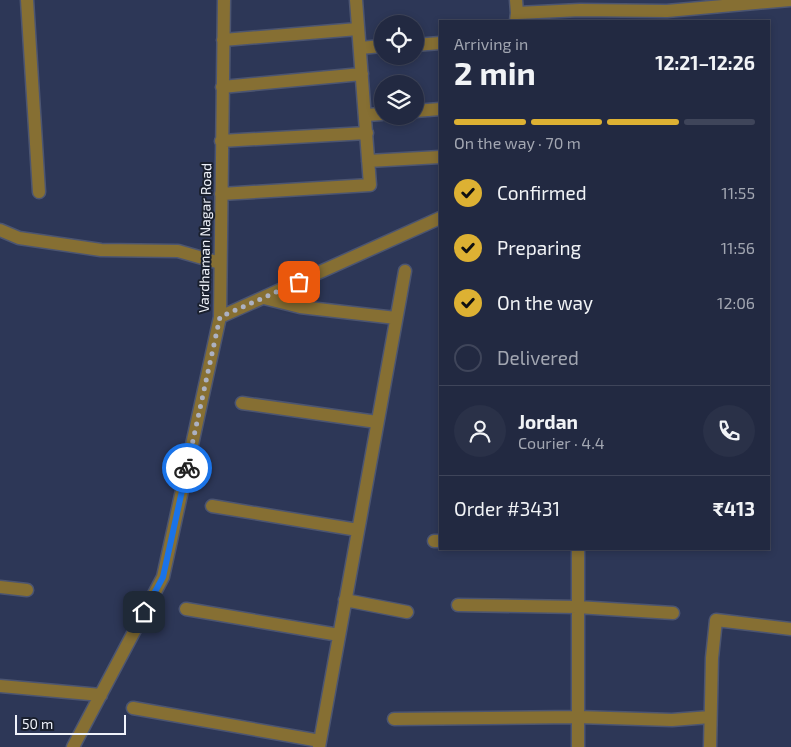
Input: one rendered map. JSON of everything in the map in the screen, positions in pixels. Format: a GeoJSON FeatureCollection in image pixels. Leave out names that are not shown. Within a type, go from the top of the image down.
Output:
{"type":"FeatureCollection","features":[{"type":"Feature","properties":{"kind":"street"},"geometry":{"type":"LineString","coordinates":[[27,0],[39,192]]}},
{"type":"Feature","properties":{"kind":"street","name":"Vardhaman Nagar Road"},"geometry":{"type":"LineString","coordinates":[[72,747],[163,577],[220,317],[224,0]]}},
{"type":"Feature","properties":{"kind":"street"},"geometry":{"type":"LineString","coordinates":[[221,194],[370,185],[356,0]]}},
{"type":"Feature","properties":{"kind":"street"},"geometry":{"type":"LineString","coordinates":[[516,0],[516,17],[580,10],[790,0]]}},
{"type":"Feature","properties":{"kind":"street"},"geometry":{"type":"LineString","coordinates":[[223,40],[358,29]]}},
{"type":"Feature","properties":{"kind":"street"},"geometry":{"type":"LineString","coordinates":[[424,44],[439,43]]}},
{"type":"Feature","properties":{"kind":"street"},"geometry":{"type":"LineString","coordinates":[[360,48],[374,47]]}},
{"type":"Feature","properties":{"kind":"street"},"geometry":{"type":"LineString","coordinates":[[222,88],[362,74]]}},
{"type":"Feature","properties":{"kind":"street"},"geometry":{"type":"LineString","coordinates":[[424,110],[439,109]]}},
{"type":"Feature","properties":{"kind":"street"},"geometry":{"type":"LineString","coordinates":[[366,115],[374,114]]}},
{"type":"Feature","properties":{"kind":"street"},"geometry":{"type":"LineString","coordinates":[[221,141],[367,133]]}},
{"type":"Feature","properties":{"kind":"street"},"geometry":{"type":"LineString","coordinates":[[368,161],[439,157]]}},
{"type":"Feature","properties":{"kind":"street"},"geometry":{"type":"LineString","coordinates":[[220,317],[439,218]]}},
{"type":"Feature","properties":{"kind":"street"},"geometry":{"type":"LineString","coordinates":[[0,230],[19,238],[101,250],[178,251],[220,263]]}},
{"type":"Feature","properties":{"kind":"street"},"geometry":{"type":"LineString","coordinates":[[134,708],[319,744],[405,271]]}},
{"type":"Feature","properties":{"kind":"street"},"geometry":{"type":"LineString","coordinates":[[264,298],[300,307],[396,318]]}},
{"type":"Feature","properties":{"kind":"street"},"geometry":{"type":"LineString","coordinates":[[242,403],[377,422]]}},
{"type":"Feature","properties":{"kind":"street"},"geometry":{"type":"LineString","coordinates":[[212,506],[358,530]]}},
{"type":"Feature","properties":{"kind":"street"},"geometry":{"type":"LineString","coordinates":[[578,550],[578,747]]}},
{"type":"Feature","properties":{"kind":"street"},"geometry":{"type":"LineString","coordinates":[[0,587],[27,590]]}},
{"type":"Feature","properties":{"kind":"street"},"geometry":{"type":"LineString","coordinates":[[345,600],[407,612]]}},
{"type":"Feature","properties":{"kind":"street"},"geometry":{"type":"LineString","coordinates":[[458,605],[577,607],[673,613]]}},
{"type":"Feature","properties":{"kind":"street"},"geometry":{"type":"LineString","coordinates":[[186,609],[339,635]]}},
{"type":"Feature","properties":{"kind":"street"},"geometry":{"type":"LineString","coordinates":[[710,747],[712,658],[716,620],[791,629]]}},
{"type":"Feature","properties":{"kind":"street"},"geometry":{"type":"LineString","coordinates":[[0,686],[101,695]]}},
{"type":"Feature","properties":{"kind":"street"},"geometry":{"type":"LineString","coordinates":[[394,719],[578,716],[672,720],[710,717]]}},
{"type":"Feature","properties":{"kind":"way so far"},"geometry":{"type":"LineString","coordinates":[[187,468],[220,317],[299,282]]}},
{"type":"Feature","properties":{"kind":"route"},"geometry":{"type":"LineString","coordinates":[[144,612],[163,577],[187,468]]}}]}
